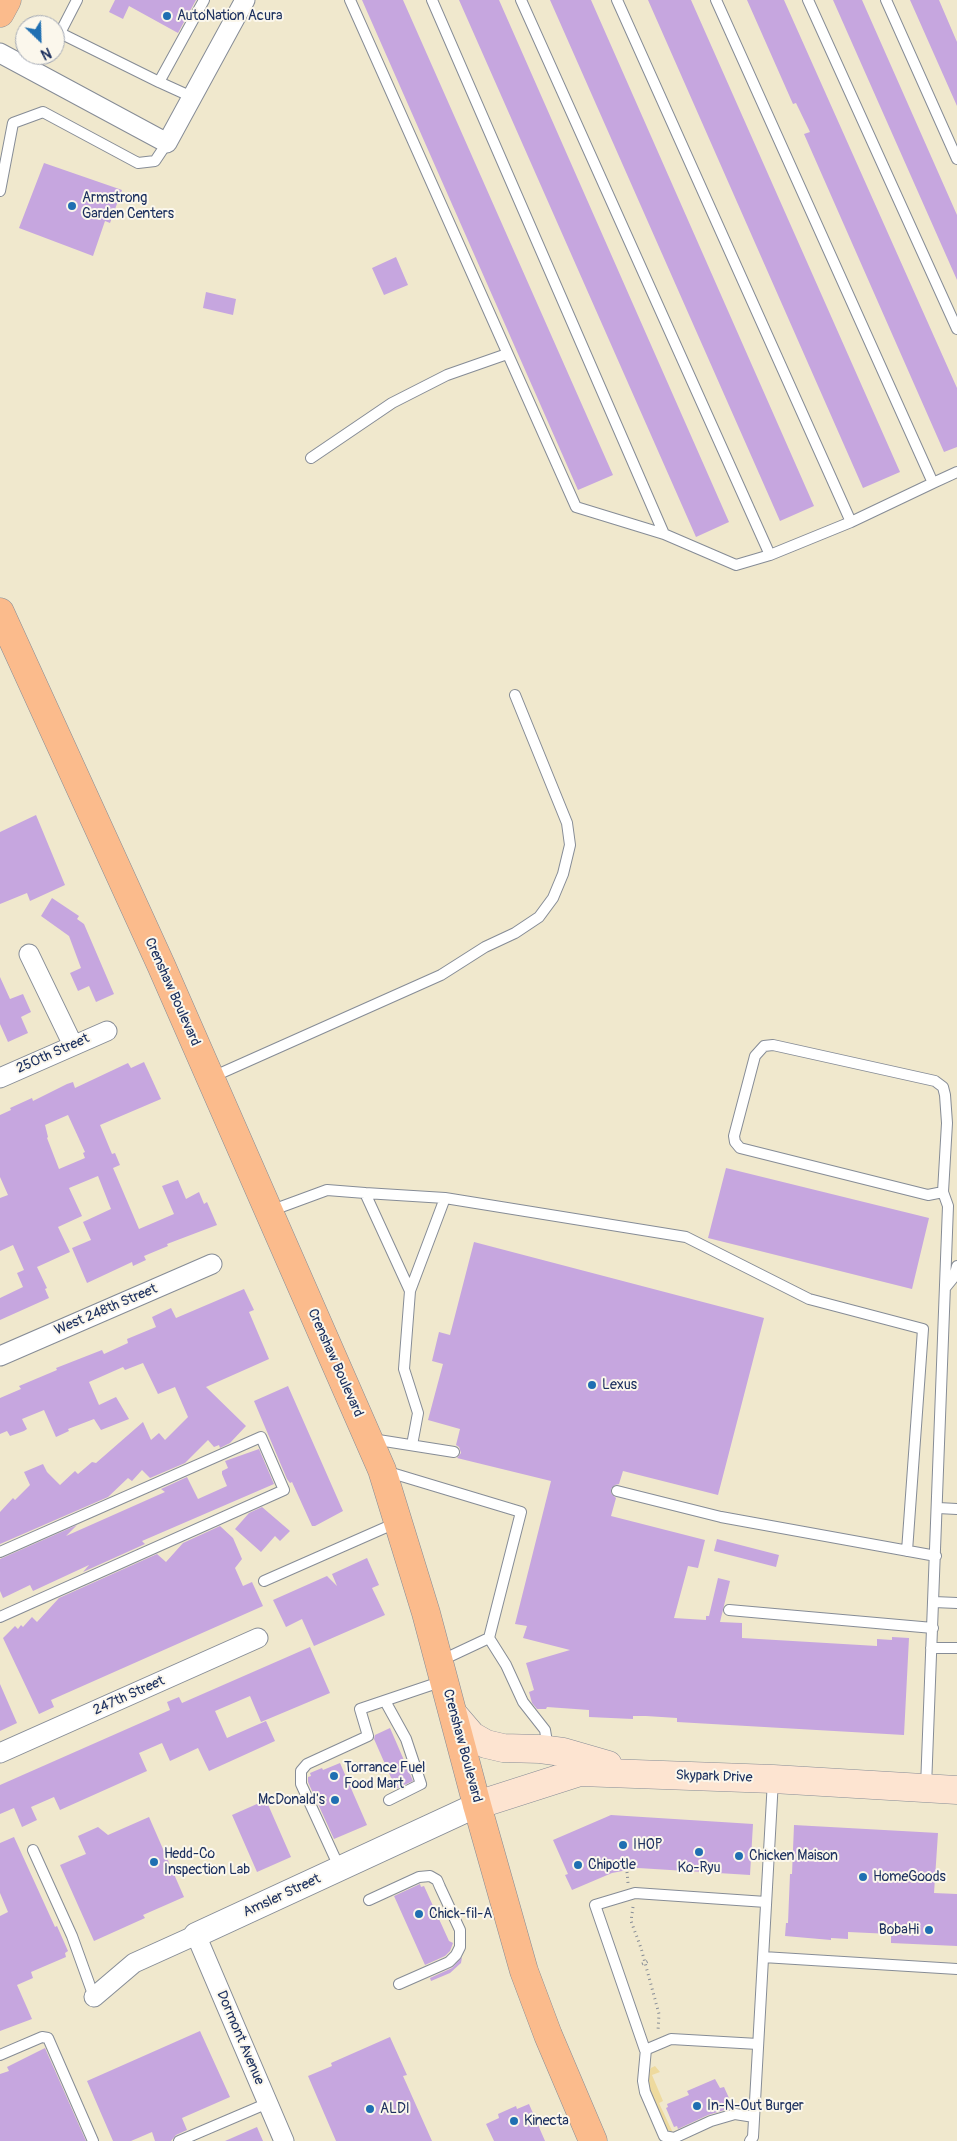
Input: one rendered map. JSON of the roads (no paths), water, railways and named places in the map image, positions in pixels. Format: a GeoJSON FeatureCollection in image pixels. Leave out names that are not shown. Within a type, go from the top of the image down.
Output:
{"type":"FeatureCollection","features":[{"type":"Feature","properties":{"kind":"main road"},"geometry":{"type":"LineString","coordinates":[[0,13],[7,0]]}},
{"type":"Feature","properties":{"kind":"main road","name":"Crenshaw Boulevard"},"geometry":{"type":"LineString","coordinates":[[0,612],[161,965],[382,1470],[442,1670],[477,1805],[524,1971],[548,2035],[593,2141]]}},
{"type":"Feature","properties":{"kind":"main road"},"geometry":{"type":"LineString","coordinates":[[454,1715],[472,1736],[486,1744],[500,1748],[563,1752],[644,1774]]}},
{"type":"Feature","properties":{"kind":"main road","name":"Skypark Drive"},"geometry":{"type":"LineString","coordinates":[[477,1805],[580,1772],[773,1779],[957,1790]]}},
{"type":"Feature","properties":{"kind":"street"},"geometry":{"type":"LineString","coordinates":[[0,53],[167,143],[245,0]]}},
{"type":"Feature","properties":{"kind":"street"},"geometry":{"type":"LineString","coordinates":[[28,954],[74,1045]]}},
{"type":"Feature","properties":{"kind":"street","name":"250th Street"},"geometry":{"type":"LineString","coordinates":[[0,1078],[107,1031]]}},
{"type":"Feature","properties":{"kind":"street","name":"West 248th Street"},"geometry":{"type":"LineString","coordinates":[[0,1356],[212,1264]]}},
{"type":"Feature","properties":{"kind":"street","name":"247th Street"},"geometry":{"type":"LineString","coordinates":[[0,1753],[258,1638]]}},
{"type":"Feature","properties":{"kind":"street","name":"Amsler Street"},"geometry":{"type":"LineString","coordinates":[[94,1998],[134,1963],[477,1805]]}},
{"type":"Feature","properties":{"kind":"street","name":"Dormont Avenue"},"geometry":{"type":"LineString","coordinates":[[196,1935],[284,2141]]}},
{"type":"Feature","properties":{"kind":"lane"},"geometry":{"type":"LineString","coordinates":[[77,0],[60,32],[192,97]]}},
{"type":"Feature","properties":{"kind":"lane"},"geometry":{"type":"LineString","coordinates":[[159,82],[204,0]]}},
{"type":"Feature","properties":{"kind":"lane"},"geometry":{"type":"LineString","coordinates":[[350,0],[576,507],[664,534],[736,565],[770,555],[852,522],[957,472]]}},
{"type":"Feature","properties":{"kind":"lane"},"geometry":{"type":"LineString","coordinates":[[432,0],[664,534]]}},
{"type":"Feature","properties":{"kind":"lane"},"geometry":{"type":"LineString","coordinates":[[521,0],[770,555]]}},
{"type":"Feature","properties":{"kind":"lane"},"geometry":{"type":"LineString","coordinates":[[617,0],[852,522]]}},
{"type":"Feature","properties":{"kind":"lane"},"geometry":{"type":"LineString","coordinates":[[716,0],[933,483]]}},
{"type":"Feature","properties":{"kind":"lane"},"geometry":{"type":"LineString","coordinates":[[808,0],[957,329]]}},
{"type":"Feature","properties":{"kind":"lane"},"geometry":{"type":"LineString","coordinates":[[886,0],[957,159]]}},
{"type":"Feature","properties":{"kind":"lane"},"geometry":{"type":"LineString","coordinates":[[0,192],[13,123],[43,112],[138,163],[155,161],[167,143]]}},
{"type":"Feature","properties":{"kind":"lane"},"geometry":{"type":"LineString","coordinates":[[311,458],[392,403],[447,376],[508,354]]}},
{"type":"Feature","properties":{"kind":"lane"},"geometry":{"type":"LineString","coordinates":[[210,1078],[441,975],[485,947],[515,933],[539,917],[553,898],[563,874],[570,845],[567,823],[515,695]]}},
{"type":"Feature","properties":{"kind":"lane"},"geometry":{"type":"LineString","coordinates":[[926,1788],[948,1206],[942,1192],[948,1124],[943,1087],[935,1081],[773,1045],[764,1046],[755,1056],[734,1136],[735,1142],[740,1148],[928,1195],[942,1192]]}},
{"type":"Feature","properties":{"kind":"lane"},"geometry":{"type":"LineString","coordinates":[[268,1212],[326,1190],[445,1198],[686,1237],[809,1299],[924,1329],[907,1551]]}},
{"type":"Feature","properties":{"kind":"lane"},"geometry":{"type":"LineString","coordinates":[[365,1193],[410,1291]]}},
{"type":"Feature","properties":{"kind":"lane"},"geometry":{"type":"LineString","coordinates":[[412,1445],[418,1413],[404,1368],[410,1291],[445,1198]]}},
{"type":"Feature","properties":{"kind":"lane"},"geometry":{"type":"LineString","coordinates":[[945,1288],[954,1277],[957,1266]]}},
{"type":"Feature","properties":{"kind":"lane"},"geometry":{"type":"LineString","coordinates":[[0,1552],[261,1437],[284,1490],[1,1614]]}},
{"type":"Feature","properties":{"kind":"lane"},"geometry":{"type":"LineString","coordinates":[[368,1438],[454,1452]]}},
{"type":"Feature","properties":{"kind":"lane"},"geometry":{"type":"LineString","coordinates":[[340,1868],[301,1784],[301,1771],[307,1764],[368,1736],[360,1709],[385,1700],[442,1670],[489,1638],[521,1512],[382,1470]]}},
{"type":"Feature","properties":{"kind":"lane"},"geometry":{"type":"LineString","coordinates":[[617,1491],[721,1517],[936,1556]]}},
{"type":"Feature","properties":{"kind":"lane"},"geometry":{"type":"LineString","coordinates":[[938,1508],[957,1509]]}},
{"type":"Feature","properties":{"kind":"lane"},"geometry":{"type":"LineString","coordinates":[[264,1581],[399,1522]]}},
{"type":"Feature","properties":{"kind":"lane"},"geometry":{"type":"LineString","coordinates":[[934,1602],[957,1603]]}},
{"type":"Feature","properties":{"kind":"lane"},"geometry":{"type":"LineString","coordinates":[[730,1610],[932,1628]]}},
{"type":"Feature","properties":{"kind":"lane"},"geometry":{"type":"LineString","coordinates":[[489,1638],[506,1665],[523,1702],[544,1730],[548,1750]]}},
{"type":"Feature","properties":{"kind":"lane"},"geometry":{"type":"LineString","coordinates":[[932,1648],[957,1648]]}},
{"type":"Feature","properties":{"kind":"lane"},"geometry":{"type":"LineString","coordinates":[[385,1700],[406,1739],[421,1784],[389,1800]]}},
{"type":"Feature","properties":{"kind":"lane"},"geometry":{"type":"LineString","coordinates":[[741,2141],[752,2139],[754,2117],[773,1779]]}},
{"type":"Feature","properties":{"kind":"lane"},"geometry":{"type":"LineString","coordinates":[[33,1850],[72,1936],[94,1998]]}},
{"type":"Feature","properties":{"kind":"lane"},"geometry":{"type":"LineString","coordinates":[[369,1900],[419,1877],[430,1876],[437,1880],[460,1930],[460,1947],[456,1955],[449,1962],[399,1984]]}},
{"type":"Feature","properties":{"kind":"lane"},"geometry":{"type":"LineString","coordinates":[[754,2117],[735,2114],[711,2121],[674,2138],[664,2136],[645,2092],[643,2081],[646,2049],[595,1905],[635,1893],[766,1902]]}},
{"type":"Feature","properties":{"kind":"lane"},"geometry":{"type":"LineString","coordinates":[[763,1957],[957,1969]]}},
{"type":"Feature","properties":{"kind":"lane"},"geometry":{"type":"LineString","coordinates":[[0,2055],[42,2037],[48,2038],[93,2141]]}},
{"type":"Feature","properties":{"kind":"lane"},"geometry":{"type":"LineString","coordinates":[[646,2049],[671,2039],[758,2044]]}},
{"type":"Feature","properties":{"kind":"lane"},"geometry":{"type":"LineString","coordinates":[[178,2141],[268,2103]]}},
{"type":"Feature","properties":{"kind":"place","name":"AutoNation Acura"},"geometry":{"type":"Point","coordinates":[167,16]}},
{"type":"Feature","properties":{"kind":"place","name":"Armstrong Garden Centers"},"geometry":{"type":"Point","coordinates":[72,206]}},
{"type":"Feature","properties":{"kind":"place","name":"Lexus"},"geometry":{"type":"Point","coordinates":[592,1385]}},
{"type":"Feature","properties":{"kind":"place","name":"Torrance Fuel Food Mart"},"geometry":{"type":"Point","coordinates":[334,1776]}},
{"type":"Feature","properties":{"kind":"place","name":"McDonald's"},"geometry":{"type":"Point","coordinates":[335,1800]}},
{"type":"Feature","properties":{"kind":"place","name":"IHOP"},"geometry":{"type":"Point","coordinates":[623,1845]}},
{"type":"Feature","properties":{"kind":"place","name":"Ko-Ryu"},"geometry":{"type":"Point","coordinates":[699,1852]}},
{"type":"Feature","properties":{"kind":"place","name":"Chicken Maison"},"geometry":{"type":"Point","coordinates":[739,1856]}},
{"type":"Feature","properties":{"kind":"place","name":"Hedd-Co Inspection Lab"},"geometry":{"type":"Point","coordinates":[154,1862]}},
{"type":"Feature","properties":{"kind":"place","name":"Chipotle"},"geometry":{"type":"Point","coordinates":[578,1865]}},
{"type":"Feature","properties":{"kind":"place","name":"HomeGoods"},"geometry":{"type":"Point","coordinates":[863,1877]}},
{"type":"Feature","properties":{"kind":"place","name":"Chick-fil-A"},"geometry":{"type":"Point","coordinates":[419,1914]}},
{"type":"Feature","properties":{"kind":"place","name":"BobaHi"},"geometry":{"type":"Point","coordinates":[929,1930]}},
{"type":"Feature","properties":{"kind":"place","name":"In-N-Out Burger"},"geometry":{"type":"Point","coordinates":[697,2106]}},
{"type":"Feature","properties":{"kind":"place","name":"ALDI"},"geometry":{"type":"Point","coordinates":[370,2109]}},
{"type":"Feature","properties":{"kind":"place","name":"Kinecta"},"geometry":{"type":"Point","coordinates":[514,2121]}}]}
